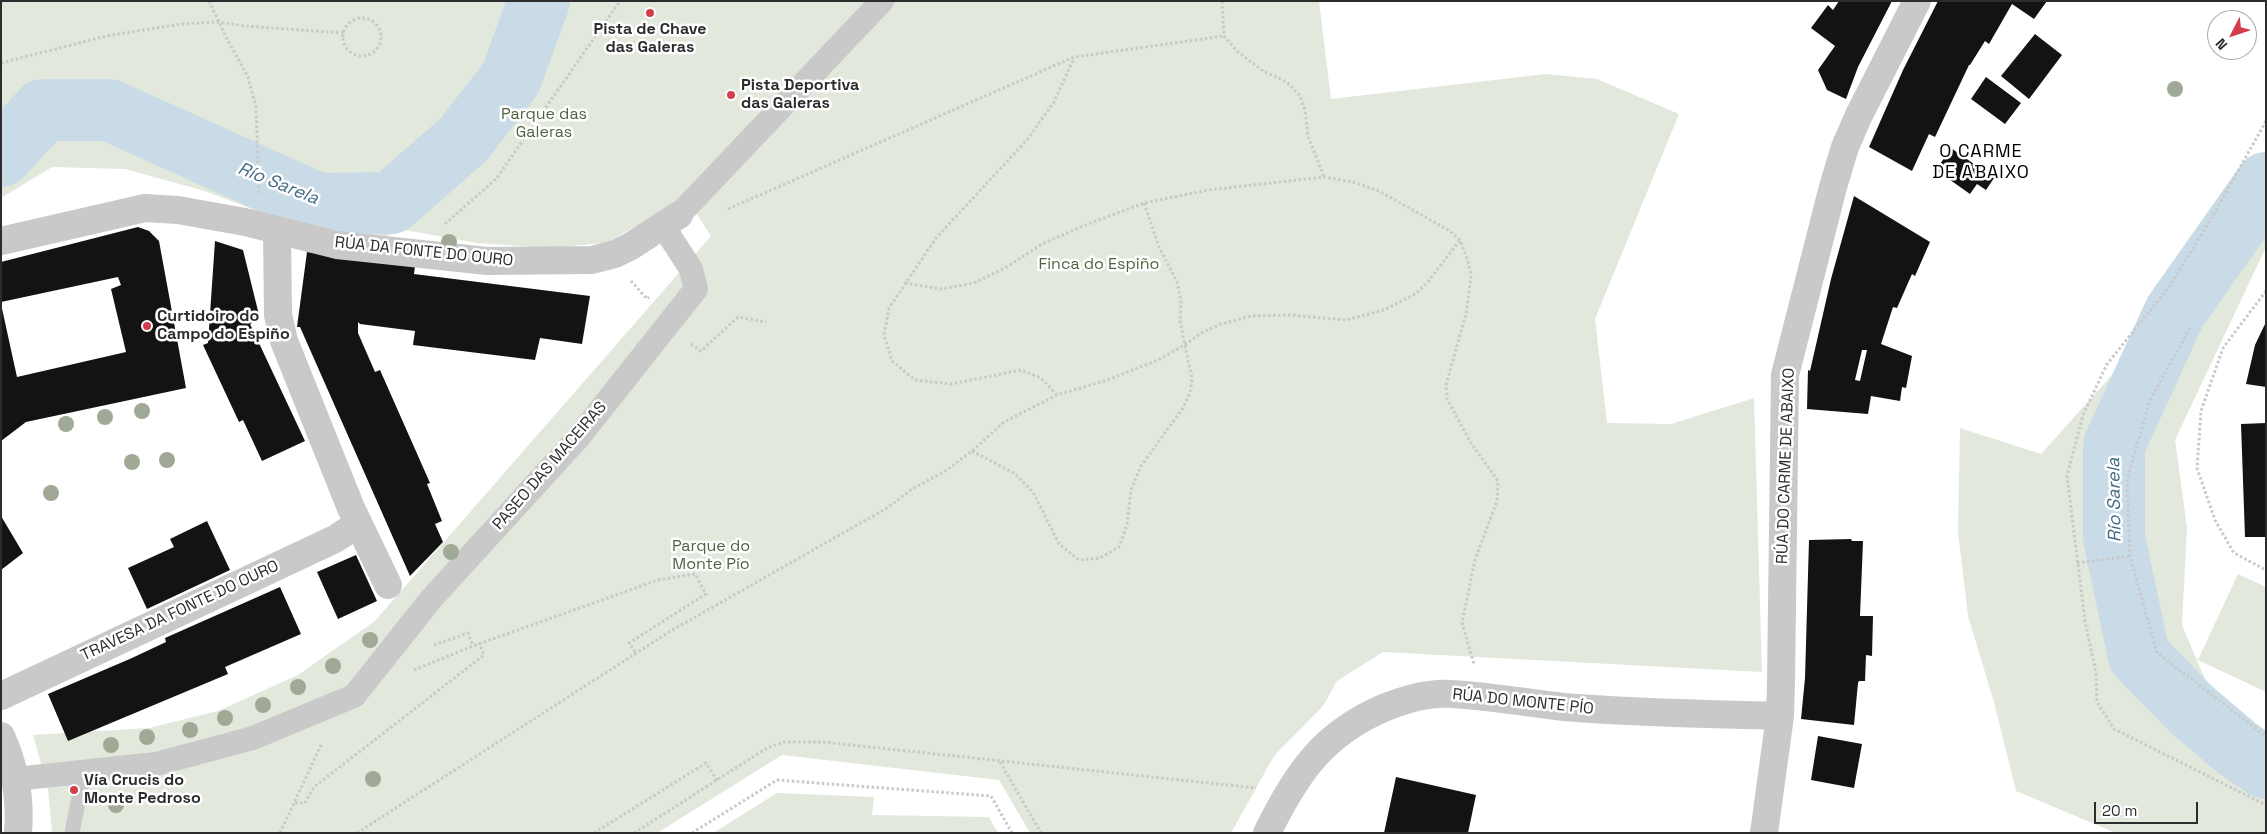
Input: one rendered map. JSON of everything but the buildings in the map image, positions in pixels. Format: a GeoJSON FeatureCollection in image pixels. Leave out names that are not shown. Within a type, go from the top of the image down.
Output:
{"type":"FeatureCollection","features":[{"type":"Feature","properties":{"kind":"street"},"geometry":{"type":"LineString","coordinates":[[671,220],[882,1]]}},
{"type":"Feature","properties":{"kind":"street","name":"RÚA DO CARME DE ABAIXO"},"geometry":{"type":"LineString","coordinates":[[1764,833],[1780,716],[1786,375],[1832,187],[1846,147],[1859,115],[1917,1]]}},
{"type":"Feature","properties":{"kind":"street","name":"RÚA DA FONTE DO OURO"},"geometry":{"type":"LineString","coordinates":[[1,242],[145,208],[178,210],[245,222],[337,245],[487,262],[592,260],[615,254],[671,220]]}},
{"type":"Feature","properties":{"kind":"street","name":"PASEO DAS MACEIRAS"},"geometry":{"type":"LineString","coordinates":[[346,699],[432,598],[578,438],[696,290],[691,269],[671,220]]}},
{"type":"Feature","properties":{"kind":"street"},"geometry":{"type":"LineString","coordinates":[[277,231],[278,315],[284,341],[358,524],[388,586]]}},
{"type":"Feature","properties":{"kind":"street","name":"TRAVESA DA FONTE DO OURO"},"geometry":{"type":"LineString","coordinates":[[1,696],[335,539],[358,524]]}},
{"type":"Feature","properties":{"kind":"street","name":"RÚA DO MONTE PÍO"},"geometry":{"type":"LineString","coordinates":[[1268,833],[1286,794],[1321,749],[1343,730],[1371,713],[1407,700],[1450,693],[1564,707],[1644,713],[1780,716]]}},
{"type":"Feature","properties":{"kind":"street"},"geometry":{"type":"LineString","coordinates":[[9,781],[156,764],[253,738],[346,699]]}},
{"type":"Feature","properties":{"kind":"street"},"geometry":{"type":"LineString","coordinates":[[1,736],[9,781],[20,811],[18,833]]}},
{"type":"Feature","properties":{"kind":"lane"},"geometry":{"type":"LineString","coordinates":[[72,833],[84,772]]}},
{"type":"Feature","properties":{"kind":"path"},"geometry":{"type":"LineString","coordinates":[[209,1],[218,22],[248,77],[256,108],[259,139],[260,197]]}},
{"type":"Feature","properties":{"kind":"path"},"geometry":{"type":"LineString","coordinates":[[406,252],[433,234],[496,179],[620,1]]}},
{"type":"Feature","properties":{"kind":"path"},"geometry":{"type":"LineString","coordinates":[[1222,1],[1224,36],[1239,53],[1263,71],[1287,82],[1300,96],[1305,110],[1308,136],[1324,177]]}},
{"type":"Feature","properties":{"kind":"path"},"geometry":{"type":"LineString","coordinates":[[367,18],[377,25],[380,30],[380,42],[373,52],[361,56],[350,51],[346,46],[344,33],[350,23],[367,18]]}},
{"type":"Feature","properties":{"kind":"path"},"geometry":{"type":"LineString","coordinates":[[1,63],[151,27],[218,22],[244,26],[344,33]]}},
{"type":"Feature","properties":{"kind":"path"},"geometry":{"type":"LineString","coordinates":[[719,213],[1074,57],[1224,36]]}},
{"type":"Feature","properties":{"kind":"path"},"geometry":{"type":"LineString","coordinates":[[1057,394],[1041,378],[1021,370],[950,384],[915,380],[892,360],[884,335],[889,308],[905,283],[936,238],[1027,140],[1054,102],[1074,57]]}},
{"type":"Feature","properties":{"kind":"path"},"geometry":{"type":"LineString","coordinates":[[2266,121],[2215,212],[2170,286],[2106,364],[2083,414],[2067,476],[2085,621],[2096,674],[2097,702],[2114,729],[2266,805]]}},
{"type":"Feature","properties":{"kind":"path"},"geometry":{"type":"LineString","coordinates":[[905,283],[941,289],[974,283],[1005,268],[1042,244],[1083,226],[1144,203],[1208,190],[1324,177],[1353,182],[1379,191],[1438,223],[1460,240],[1472,276],[1470,295],[1446,385],[1447,399],[1471,443],[1498,481],[1497,501],[1475,560],[1462,623],[1475,670]]}},
{"type":"Feature","properties":{"kind":"path"},"geometry":{"type":"LineString","coordinates":[[972,451],[1014,473],[1033,492],[1059,544],[1079,560],[1100,558],[1119,547],[1127,525],[1131,490],[1141,466],[1182,408],[1190,393],[1192,380],[1180,321],[1181,300],[1177,282],[1159,247],[1144,203]]}},
{"type":"Feature","properties":{"kind":"path"},"geometry":{"type":"LineString","coordinates":[[357,833],[669,632],[887,508],[912,489],[947,470],[972,451],[1004,422],[1057,394],[1135,370],[1221,324],[1251,316],[1289,316],[1346,320],[1384,310],[1415,294],[1428,282],[1460,240]]}},
{"type":"Feature","properties":{"kind":"path"},"geometry":{"type":"LineString","coordinates":[[630,281],[647,299],[655,292]]}},
{"type":"Feature","properties":{"kind":"path"},"geometry":{"type":"LineString","coordinates":[[2266,291],[2223,348],[2201,411],[2197,468],[2215,520],[2234,553],[2266,570]]}},
{"type":"Feature","properties":{"kind":"path"},"geometry":{"type":"LineString","coordinates":[[686,342],[700,351],[738,318],[766,322]]}},
{"type":"Feature","properties":{"kind":"path"},"geometry":{"type":"LineString","coordinates":[[2190,328],[2150,400],[2126,480],[2130,556],[2157,653],[2266,736]]}},
{"type":"Feature","properties":{"kind":"path"},"geometry":{"type":"LineString","coordinates":[[2077,563],[2130,556]]}},
{"type":"Feature","properties":{"kind":"path"},"geometry":{"type":"LineString","coordinates":[[431,646],[468,633],[473,646],[658,580],[695,574],[706,594],[629,643],[636,653]]}},
{"type":"Feature","properties":{"kind":"path"},"geometry":{"type":"LineString","coordinates":[[294,803],[305,803],[314,787],[484,654],[479,643]]}},
{"type":"Feature","properties":{"kind":"path"},"geometry":{"type":"LineString","coordinates":[[280,833],[325,736],[346,699]]}},
{"type":"Feature","properties":{"kind":"path"},"geometry":{"type":"LineString","coordinates":[[634,833],[767,748],[784,742],[823,742],[1265,789]]}},
{"type":"Feature","properties":{"kind":"path"},"geometry":{"type":"LineString","coordinates":[[1000,761],[1041,833]]}},
{"type":"Feature","properties":{"kind":"path"},"geometry":{"type":"LineString","coordinates":[[594,833],[706,763],[718,780]]}},
{"type":"Feature","properties":{"kind":"path"},"geometry":{"type":"LineString","coordinates":[[692,833],[777,780],[992,796],[1012,833]]}},
{"type":"Feature","properties":{"kind":"green space"},"geometry":{"type":"Polygon","coordinates":[[[1,1],[1319,1],[1331,99],[1546,74],[1597,79],[1679,114],[1595,319],[1607,423],[1671,424],[1754,398],[1762,672],[1383,652],[1337,681],[1323,706],[1274,756],[1231,833],[1030,833],[999,780],[782,755],[657,833],[52,833],[48,789],[33,735],[149,728],[218,711],[298,675],[375,621],[711,236],[696,213],[653,216],[606,243],[549,248],[477,243],[405,230],[380,238],[291,224],[205,191],[125,169],[52,167],[1,198],[1,1]]]}},
{"type":"Feature","properties":{"kind":"green space"},"geometry":{"type":"Polygon","coordinates":[[[2266,217],[2266,247],[2175,440],[2187,528],[2182,625],[2213,698],[2266,743],[2266,833],[2116,833],[2016,791],[1994,702],[1968,616],[1958,532],[1960,428],[2041,454],[2253,218],[2266,217]]]}},
{"type":"Feature","properties":{"kind":"green space"},"geometry":{"type":"Polygon","coordinates":[[[2238,574],[2266,587],[2266,692],[2198,660],[2238,574]]]}},
{"type":"Feature","properties":{"kind":"green space"},"geometry":{"type":"Polygon","coordinates":[[[777,793],[874,797],[872,815],[989,817],[998,833],[713,833],[777,793]]]}},
{"type":"Feature","properties":{"kind":"waterway","name":"Río Sarela"},"geometry":{"type":"LineString","coordinates":[[1,156],[43,110],[109,110],[318,204],[391,203],[464,139],[511,78],[539,1]]}},
{"type":"Feature","properties":{"kind":"waterway","name":"Río Sarela"},"geometry":{"type":"LineString","coordinates":[[2266,183],[2175,312],[2114,445],[2114,538],[2139,656],[2192,710],[2238,749],[2266,768]]}},
{"type":"Feature","properties":{"kind":"place","name":"Pista de Chave das Galeras"},"geometry":{"type":"Point","coordinates":[650,13]}},
{"type":"Feature","properties":{"kind":"place","name":"Pista Deportiva das Galeras"},"geometry":{"type":"Point","coordinates":[731,95]}},
{"type":"Feature","properties":{"kind":"place","name":"Curtidoiro do Campo do Espiño"},"geometry":{"type":"Point","coordinates":[147,326]}},
{"type":"Feature","properties":{"kind":"place","name":"Vía Crucis do Monte Pedroso"},"geometry":{"type":"Point","coordinates":[74,790]}},
{"type":"Feature","properties":{"kind":"district","name":"O CARME DE ABAIXO"},"geometry":{"type":"Point","coordinates":[1981,162]}},
{"type":"Feature","properties":{"kind":"park label","name":"Parque das Galeras"},"geometry":{"type":"Point","coordinates":[544,124]}},
{"type":"Feature","properties":{"kind":"park label","name":"Finca do Espiño"},"geometry":{"type":"Point","coordinates":[1099,265]}},
{"type":"Feature","properties":{"kind":"park label","name":"Parque do Monte Pío"},"geometry":{"type":"Point","coordinates":[711,556]}}]}
